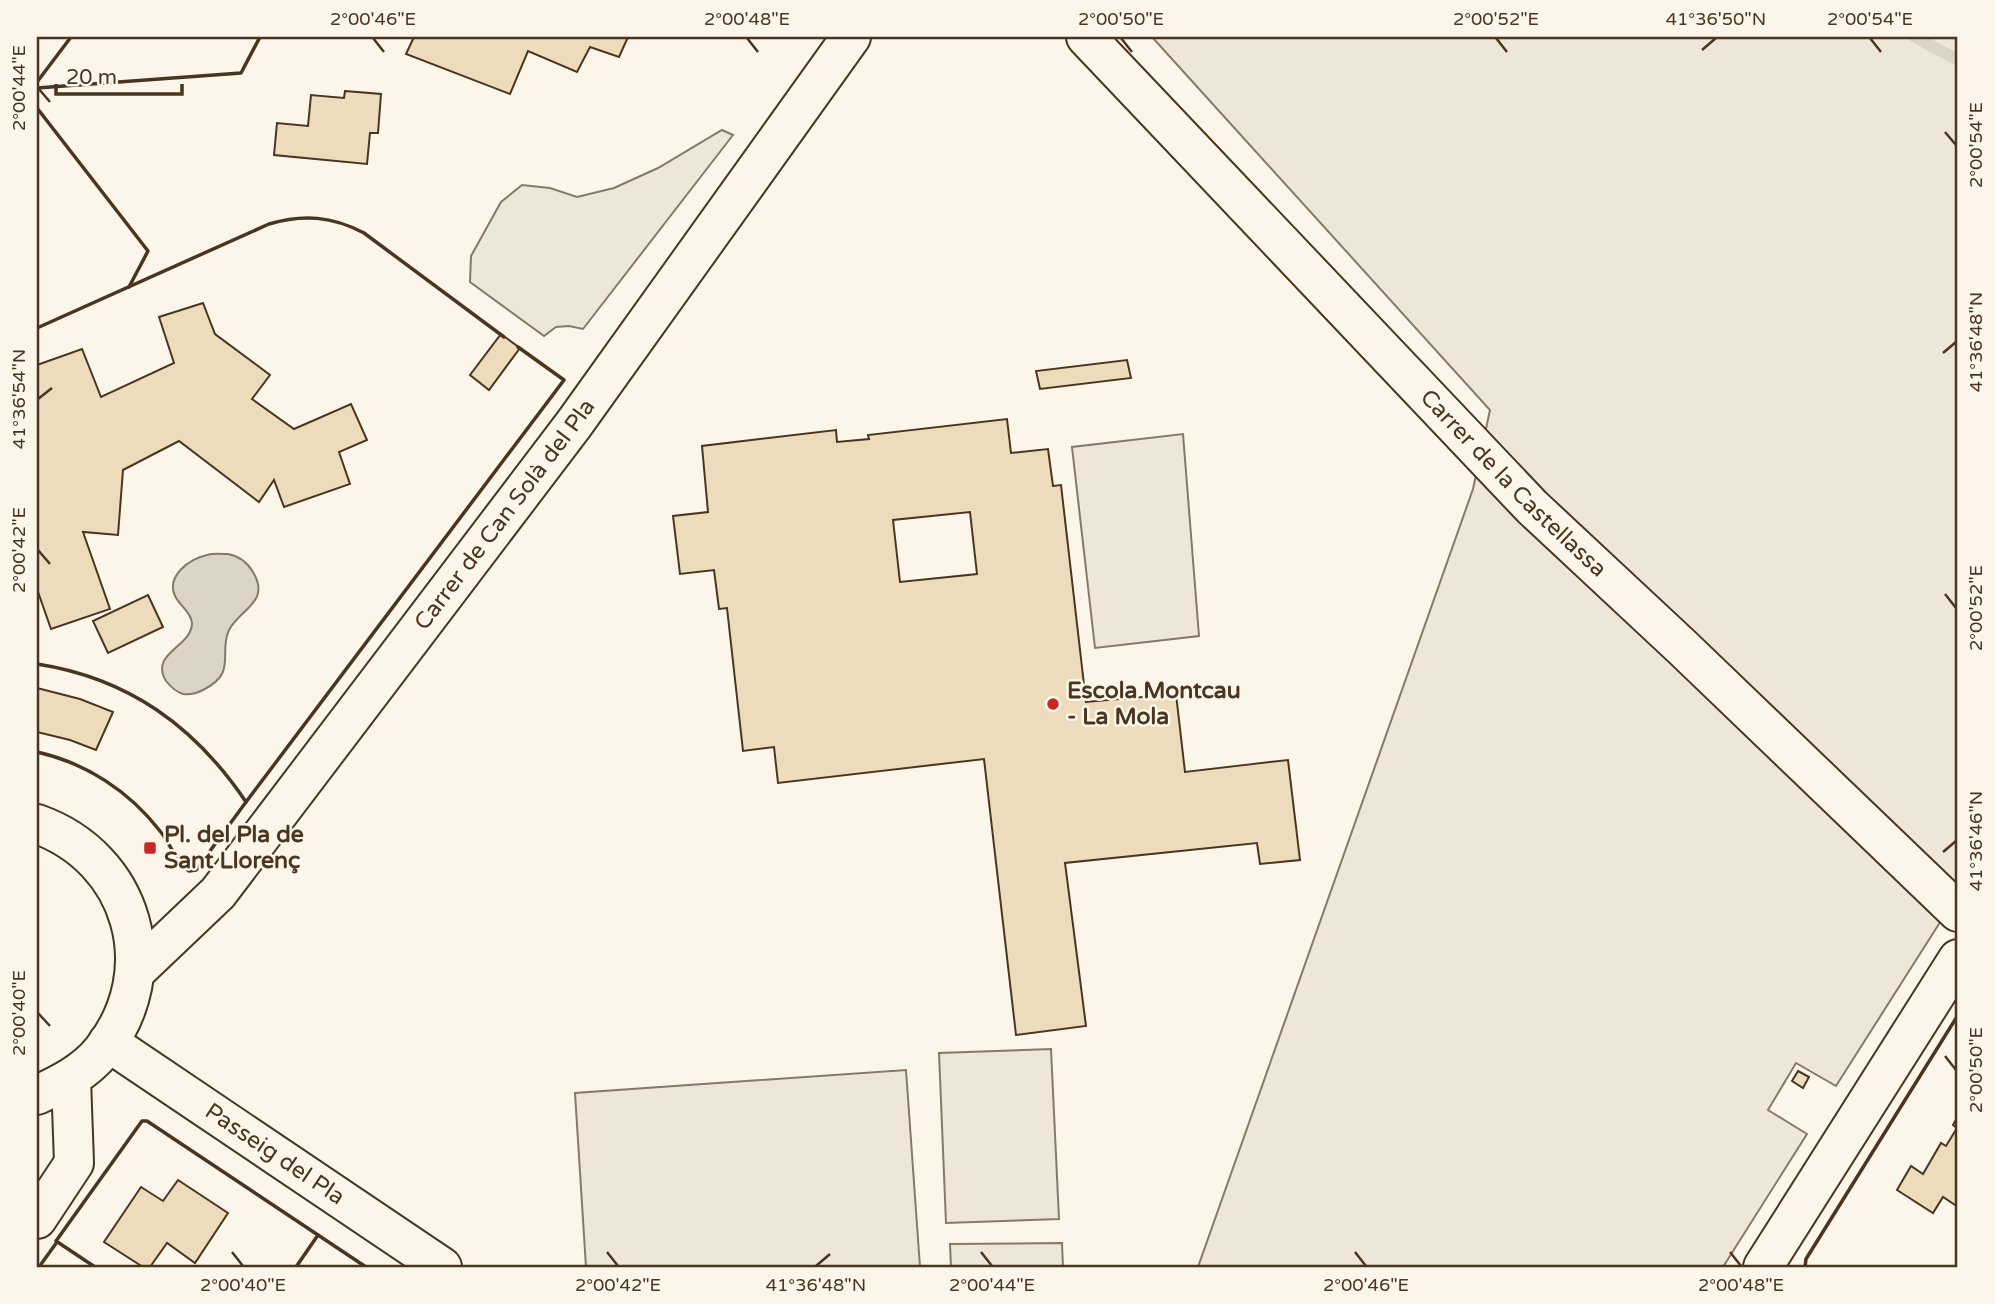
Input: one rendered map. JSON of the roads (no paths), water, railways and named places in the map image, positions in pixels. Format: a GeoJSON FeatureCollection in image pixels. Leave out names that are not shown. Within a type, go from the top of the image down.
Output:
{"type":"FeatureCollection","features":[{"type":"Feature","properties":{"kind":"street","name":"Carrer de Can Solà del Pla"},"geometry":{"type":"LineString","coordinates":[[136,971],[218,893],[235,871],[573,424],[851,37]]}},
{"type":"Feature","properties":{"kind":"street","name":"Carrer de la Castellassa"},"geometry":{"type":"LineString","coordinates":[[1086,37],[1532,507],[1958,912]]}},
{"type":"Feature","properties":{"kind":"street"},"geometry":{"type":"LineString","coordinates":[[37,824],[60,832],[76,842],[101,865],[122,897],[134,937],[136,971],[124,1017],[102,1052],[71,1079],[37,1096]]}},
{"type":"Feature","properties":{"kind":"street"},"geometry":{"type":"LineString","coordinates":[[1763,1267],[1958,959]]}},
{"type":"Feature","properties":{"kind":"street","name":"Passeig del Pla"},"geometry":{"type":"LineString","coordinates":[[108,1042],[442,1267]]}},
{"type":"Feature","properties":{"kind":"street"},"geometry":{"type":"LineString","coordinates":[[37,1219],[74,1163],[71,1079]]}},
{"type":"Feature","properties":{"kind":"waterway"},"geometry":{"type":"LineString","coordinates":[[1915,37],[1958,60]]}},
{"type":"Feature","properties":{"kind":"place","name":"Escola Montcau - La Mola"},"geometry":{"type":"Point","coordinates":[1053,704]}},
{"type":"Feature","properties":{"kind":"place","name":"Pl. del Pla de Sant Llorenç"},"geometry":{"type":"Point","coordinates":[150,848]}}]}
